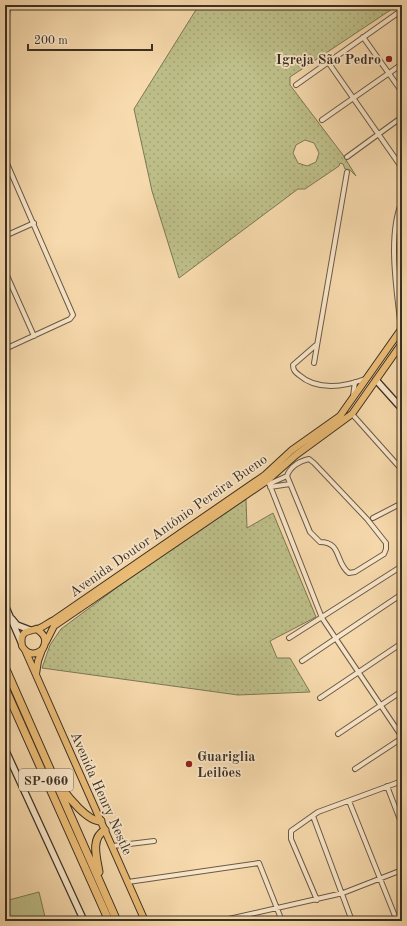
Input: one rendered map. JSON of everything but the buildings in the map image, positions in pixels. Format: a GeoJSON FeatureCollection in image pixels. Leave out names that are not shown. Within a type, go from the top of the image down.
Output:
{"type":"FeatureCollection","features":[{"type":"Feature","properties":{"kind":"highway","name":"SP-060"},"geometry":{"type":"LineString","coordinates":[[5,667],[117,921]]}},
{"type":"Feature","properties":{"kind":"highway","name":"SP-060"},"geometry":{"type":"LineString","coordinates":[[5,688],[109,921]]}},
{"type":"Feature","properties":{"kind":"highway"},"geometry":{"type":"LineString","coordinates":[[50,770],[69,799],[90,817],[97,821],[101,821]]}},
{"type":"Feature","properties":{"kind":"highway"},"geometry":{"type":"LineString","coordinates":[[101,884],[95,852],[101,833],[105,830]]}},
{"type":"Feature","properties":{"kind":"main road","name":"Avenida Doutor Antônio Pereira Bueno"},"geometry":{"type":"LineString","coordinates":[[33,629],[54,620],[268,481],[292,450],[340,416],[402,328]]}},
{"type":"Feature","properties":{"kind":"main road","name":"Avenida Doutor Antônio Pereira Bueno"},"geometry":{"type":"LineString","coordinates":[[46,642],[54,626],[268,481],[296,455],[352,414],[401,348]]}},
{"type":"Feature","properties":{"kind":"main road"},"geometry":{"type":"LineString","coordinates":[[376,372],[377,380],[369,381],[368,376],[376,372]]}},
{"type":"Feature","properties":{"kind":"main road"},"geometry":{"type":"LineString","coordinates":[[352,399],[349,407],[352,414]]}},
{"type":"Feature","properties":{"kind":"main road"},"geometry":{"type":"LineString","coordinates":[[36,676],[36,667],[46,642],[45,636],[33,629],[22,636],[21,642],[24,650],[33,654],[42,650]]}},
{"type":"Feature","properties":{"kind":"main road","name":"Avenida Henry Nestle"},"geometry":{"type":"LineString","coordinates":[[24,650],[113,846],[145,921]]}},
{"type":"Feature","properties":{"kind":"street"},"geometry":{"type":"LineString","coordinates":[[5,36],[8,5]]}},
{"type":"Feature","properties":{"kind":"street"},"geometry":{"type":"LineString","coordinates":[[296,85],[402,10]]}},
{"type":"Feature","properties":{"kind":"street"},"geometry":{"type":"LineString","coordinates":[[363,37],[402,92]]}},
{"type":"Feature","properties":{"kind":"street"},"geometry":{"type":"LineString","coordinates":[[328,62],[402,168]]}},
{"type":"Feature","properties":{"kind":"street"},"geometry":{"type":"LineString","coordinates":[[322,120],[402,64]]}},
{"type":"Feature","properties":{"kind":"street"},"geometry":{"type":"LineString","coordinates":[[347,157],[402,117]]}},
{"type":"Feature","properties":{"kind":"street"},"geometry":{"type":"LineString","coordinates":[[5,159],[73,315],[70,319],[5,349]]}},
{"type":"Feature","properties":{"kind":"street"},"geometry":{"type":"LineString","coordinates":[[314,363],[316,344],[347,172]]}},
{"type":"Feature","properties":{"kind":"street"},"geometry":{"type":"LineString","coordinates":[[402,201],[394,226],[394,246],[402,328]]}},
{"type":"Feature","properties":{"kind":"street"},"geometry":{"type":"LineString","coordinates":[[5,236],[34,223]]}},
{"type":"Feature","properties":{"kind":"street"},"geometry":{"type":"LineString","coordinates":[[5,271],[34,336]]}},
{"type":"Feature","properties":{"kind":"street"},"geometry":{"type":"LineString","coordinates":[[316,344],[310,352],[294,362],[292,368],[295,372],[312,384],[330,387],[355,382],[368,376]]}},
{"type":"Feature","properties":{"kind":"street"},"geometry":{"type":"LineString","coordinates":[[377,380],[402,409]]}},
{"type":"Feature","properties":{"kind":"street"},"geometry":{"type":"LineString","coordinates":[[352,399],[355,382]]}},
{"type":"Feature","properties":{"kind":"street"},"geometry":{"type":"LineString","coordinates":[[352,414],[402,470]]}},
{"type":"Feature","properties":{"kind":"street"},"geometry":{"type":"LineString","coordinates":[[309,459],[314,462],[367,519],[386,543],[384,554],[355,572],[349,573],[344,570],[334,546],[327,542],[320,542],[310,532],[290,484],[286,476],[289,469],[303,460],[309,459]]}},
{"type":"Feature","properties":{"kind":"street"},"geometry":{"type":"LineString","coordinates":[[268,481],[286,476]]}},
{"type":"Feature","properties":{"kind":"street"},"geometry":{"type":"LineString","coordinates":[[268,481],[290,484]]}},
{"type":"Feature","properties":{"kind":"street"},"geometry":{"type":"LineString","coordinates":[[268,481],[322,618],[382,705],[402,737],[355,769]]}},
{"type":"Feature","properties":{"kind":"street"},"geometry":{"type":"LineString","coordinates":[[373,518],[402,502]]}},
{"type":"Feature","properties":{"kind":"street"},"geometry":{"type":"LineString","coordinates":[[290,638],[402,566]]}},
{"type":"Feature","properties":{"kind":"street"},"geometry":{"type":"LineString","coordinates":[[302,661],[402,594]]}},
{"type":"Feature","properties":{"kind":"street"},"geometry":{"type":"LineString","coordinates":[[5,605],[21,642]]}},
{"type":"Feature","properties":{"kind":"street"},"geometry":{"type":"LineString","coordinates":[[9,616],[17,625],[33,629]]}},
{"type":"Feature","properties":{"kind":"street"},"geometry":{"type":"LineString","coordinates":[[320,698],[402,643]]}},
{"type":"Feature","properties":{"kind":"street"},"geometry":{"type":"LineString","coordinates":[[338,734],[402,691]]}},
{"type":"Feature","properties":{"kind":"street"},"geometry":{"type":"LineString","coordinates":[[5,751],[84,921]]}},
{"type":"Feature","properties":{"kind":"street"},"geometry":{"type":"LineString","coordinates":[[317,900],[290,834],[291,831],[313,816],[402,781]]}},
{"type":"Feature","properties":{"kind":"street"},"geometry":{"type":"LineString","coordinates":[[387,786],[402,825]]}},
{"type":"Feature","properties":{"kind":"street"},"geometry":{"type":"LineString","coordinates":[[349,801],[397,921]]}},
{"type":"Feature","properties":{"kind":"street"},"geometry":{"type":"LineString","coordinates":[[313,816],[343,893],[352,921]]}},
{"type":"Feature","properties":{"kind":"street"},"geometry":{"type":"LineString","coordinates":[[113,846],[154,841]]}},
{"type":"Feature","properties":{"kind":"street"},"geometry":{"type":"LineString","coordinates":[[128,882],[259,863],[282,921]]}},
{"type":"Feature","properties":{"kind":"street"},"geometry":{"type":"LineString","coordinates":[[220,921],[343,893],[402,870]]}},
{"type":"Feature","properties":{"kind":"green space"},"geometry":{"type":"Polygon","coordinates":[[[199,5],[398,5],[290,77],[290,85],[343,155],[356,176],[350,170],[345,169],[343,164],[340,163],[339,166],[305,189],[298,189],[179,278],[152,191],[134,109],[199,5]],[[305,140],[296,145],[293,153],[298,163],[307,166],[316,162],[319,153],[314,143],[305,140]]]}},
{"type":"Feature","properties":{"kind":"green space"},"geometry":{"type":"Polygon","coordinates":[[[246,499],[247,528],[273,513],[316,617],[270,641],[277,658],[290,658],[310,692],[238,695],[42,668],[50,645],[61,629],[138,572],[246,499]]]}},
{"type":"Feature","properties":{"kind":"green space"},"geometry":{"type":"Polygon","coordinates":[[[39,892],[46,921],[5,921],[5,901],[39,892]]]}},
{"type":"Feature","properties":{"kind":"place","name":"Igreja São Pedro"},"geometry":{"type":"Point","coordinates":[389,59]}},
{"type":"Feature","properties":{"kind":"place","name":"Guariglia Leilões"},"geometry":{"type":"Point","coordinates":[189,764]}}]}
